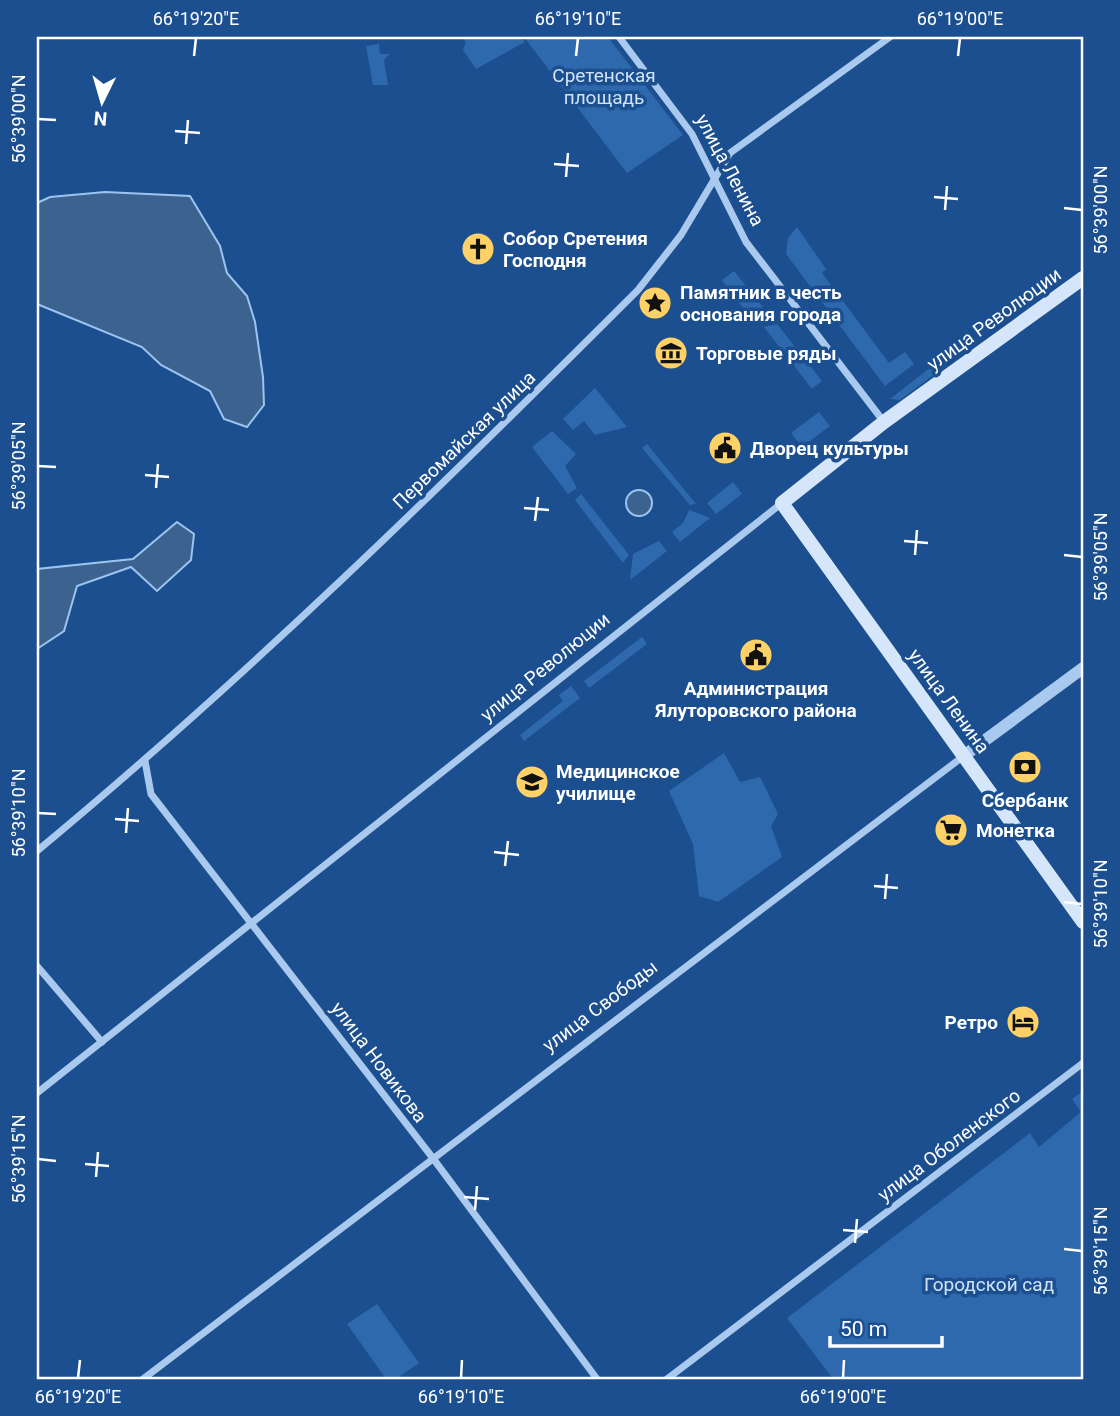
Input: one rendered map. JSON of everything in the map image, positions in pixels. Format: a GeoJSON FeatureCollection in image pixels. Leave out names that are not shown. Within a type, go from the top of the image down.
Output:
{"type":"FeatureCollection","features":[{"type":"Feature","properties":{"kind":"main road","name":"улица Революции"},"geometry":{"type":"LineString","coordinates":[[782,503],[884,422],[1083,278]]}},
{"type":"Feature","properties":{"kind":"main road","name":"улица Ленина"},"geometry":{"type":"LineString","coordinates":[[782,503],[1083,922]]}},
{"type":"Feature","properties":{"kind":"street","name":"улица Ленина"},"geometry":{"type":"LineString","coordinates":[[619,37],[692,134],[746,242],[884,422]]}},
{"type":"Feature","properties":{"kind":"street","name":"Первомайская улица"},"geometry":{"type":"LineString","coordinates":[[37,851],[145,761],[315,606],[638,290],[681,235],[730,153],[890,37]]}},
{"type":"Feature","properties":{"kind":"street","name":"улица Революции"},"geometry":{"type":"LineString","coordinates":[[37,1093],[254,924],[782,503]]}},
{"type":"Feature","properties":{"kind":"street","name":"улица Свободы"},"geometry":{"type":"LineString","coordinates":[[143,1379],[432,1157],[1083,668]]}},
{"type":"Feature","properties":{"kind":"street","name":"улица Новикова"},"geometry":{"type":"LineString","coordinates":[[145,761],[151,794],[432,1157],[597,1379]]}},
{"type":"Feature","properties":{"kind":"street"},"geometry":{"type":"LineString","coordinates":[[37,966],[102,1041]]}},
{"type":"Feature","properties":{"kind":"street","name":"улица Оболенского"},"geometry":{"type":"LineString","coordinates":[[667,1379],[1083,1063]]}},
{"type":"Feature","properties":{"kind":"green space"},"geometry":{"type":"Polygon","coordinates":[[[461,37],[521,37],[525,42],[476,69],[463,50],[466,42],[461,37]]]}},
{"type":"Feature","properties":{"kind":"green space","name":"Сретенская площадь"},"geometry":{"type":"Polygon","coordinates":[[[524,37],[608,37],[683,135],[627,173],[524,37]]]}},
{"type":"Feature","properties":{"kind":"green space"},"geometry":{"type":"Polygon","coordinates":[[[379,44],[380,54],[390,54],[384,60],[388,85],[373,85],[366,46],[379,44]]]}},
{"type":"Feature","properties":{"kind":"green space"},"geometry":{"type":"Polygon","coordinates":[[[797,227],[826,269],[822,273],[889,363],[905,352],[914,364],[885,386],[786,254],[788,238],[797,227]]]}},
{"type":"Feature","properties":{"kind":"green space"},"geometry":{"type":"Polygon","coordinates":[[[734,271],[766,311],[753,321],[722,280],[734,271]]]}},
{"type":"Feature","properties":{"kind":"green space"},"geometry":{"type":"Polygon","coordinates":[[[777,324],[822,381],[812,389],[764,327],[777,324]]]}},
{"type":"Feature","properties":{"kind":"green space"},"geometry":{"type":"Polygon","coordinates":[[[972,335],[968,349],[900,400],[890,399],[972,335]]]}},
{"type":"Feature","properties":{"kind":"green space"},"geometry":{"type":"Polygon","coordinates":[[[595,388],[627,427],[595,435],[584,421],[573,430],[563,419],[595,388]]]}},
{"type":"Feature","properties":{"kind":"green space"},"geometry":{"type":"Polygon","coordinates":[[[819,412],[830,426],[802,447],[791,433],[819,412]]]}},
{"type":"Feature","properties":{"kind":"green space"},"geometry":{"type":"Polygon","coordinates":[[[552,431],[576,454],[565,466],[577,488],[568,494],[532,447],[552,431]]]}},
{"type":"Feature","properties":{"kind":"green space"},"geometry":{"type":"Polygon","coordinates":[[[647,444],[696,504],[690,505],[642,448],[647,444]]]}},
{"type":"Feature","properties":{"kind":"green space"},"geometry":{"type":"Polygon","coordinates":[[[733,482],[742,494],[716,514],[707,503],[733,482]]]}},
{"type":"Feature","properties":{"kind":"green space"},"geometry":{"type":"Polygon","coordinates":[[[581,494],[629,555],[623,563],[575,500],[581,494]]]}},
{"type":"Feature","properties":{"kind":"green space"},"geometry":{"type":"Polygon","coordinates":[[[689,510],[710,518],[680,542],[672,532],[683,523],[689,510]]]}},
{"type":"Feature","properties":{"kind":"green space"},"geometry":{"type":"Polygon","coordinates":[[[659,541],[667,551],[630,580],[633,554],[659,541]]]}},
{"type":"Feature","properties":{"kind":"green space"},"geometry":{"type":"Polygon","coordinates":[[[642,637],[647,644],[589,688],[584,681],[642,637]]]}},
{"type":"Feature","properties":{"kind":"green space"},"geometry":{"type":"Polygon","coordinates":[[[571,686],[580,698],[524,741],[520,735],[563,701],[559,695],[571,686]]]}},
{"type":"Feature","properties":{"kind":"green space"},"geometry":{"type":"Polygon","coordinates":[[[724,753],[740,782],[760,777],[778,814],[771,826],[782,857],[718,902],[699,896],[693,844],[669,791],[724,753]]]}},
{"type":"Feature","properties":{"kind":"green space","name":"Городской сад"},"geometry":{"type":"Polygon","coordinates":[[[1083,1091],[1083,1379],[833,1379],[787,1318],[1030,1133],[1039,1147],[1081,1112],[1072,1099],[1083,1091]]]}},
{"type":"Feature","properties":{"kind":"green space"},"geometry":{"type":"Polygon","coordinates":[[[377,1304],[419,1363],[396,1379],[386,1379],[347,1324],[377,1304]]]}},
{"type":"Feature","properties":{"kind":"shaded area"},"geometry":{"type":"Polygon","coordinates":[[[105,192],[190,196],[220,246],[227,273],[247,296],[255,322],[264,405],[247,427],[224,419],[210,391],[161,365],[142,347],[37,304],[37,203],[50,197],[105,192]]]}},
{"type":"Feature","properties":{"kind":"shaded area"},"geometry":{"type":"Polygon","coordinates":[[[639,490],[648,494],[652,503],[648,512],[639,516],[630,512],[626,503],[630,494],[639,490]]]}},
{"type":"Feature","properties":{"kind":"shaded area"},"geometry":{"type":"Polygon","coordinates":[[[177,522],[194,534],[191,560],[157,591],[131,567],[77,586],[64,631],[37,649],[37,569],[133,559],[177,522]]]}},
{"type":"Feature","properties":{"kind":"place","name":"Собор Сретения Господня"},"geometry":{"type":"Point","coordinates":[478,249]}},
{"type":"Feature","properties":{"kind":"place","name":"Памятник в честь основания города"},"geometry":{"type":"Point","coordinates":[655,303]}},
{"type":"Feature","properties":{"kind":"place","name":"Торговые ряды"},"geometry":{"type":"Point","coordinates":[671,353]}},
{"type":"Feature","properties":{"kind":"place","name":"Дворец культуры"},"geometry":{"type":"Point","coordinates":[725,448]}},
{"type":"Feature","properties":{"kind":"place","name":"Администрация Ялуторовского района"},"geometry":{"type":"Point","coordinates":[756,655]}},
{"type":"Feature","properties":{"kind":"place","name":"Сбербанк"},"geometry":{"type":"Point","coordinates":[1025,767]}},
{"type":"Feature","properties":{"kind":"place","name":"Медицинское училище"},"geometry":{"type":"Point","coordinates":[532,782]}},
{"type":"Feature","properties":{"kind":"place","name":"Монетка"},"geometry":{"type":"Point","coordinates":[951,830]}},
{"type":"Feature","properties":{"kind":"place","name":"Ретро"},"geometry":{"type":"Point","coordinates":[1023,1022]}}]}
